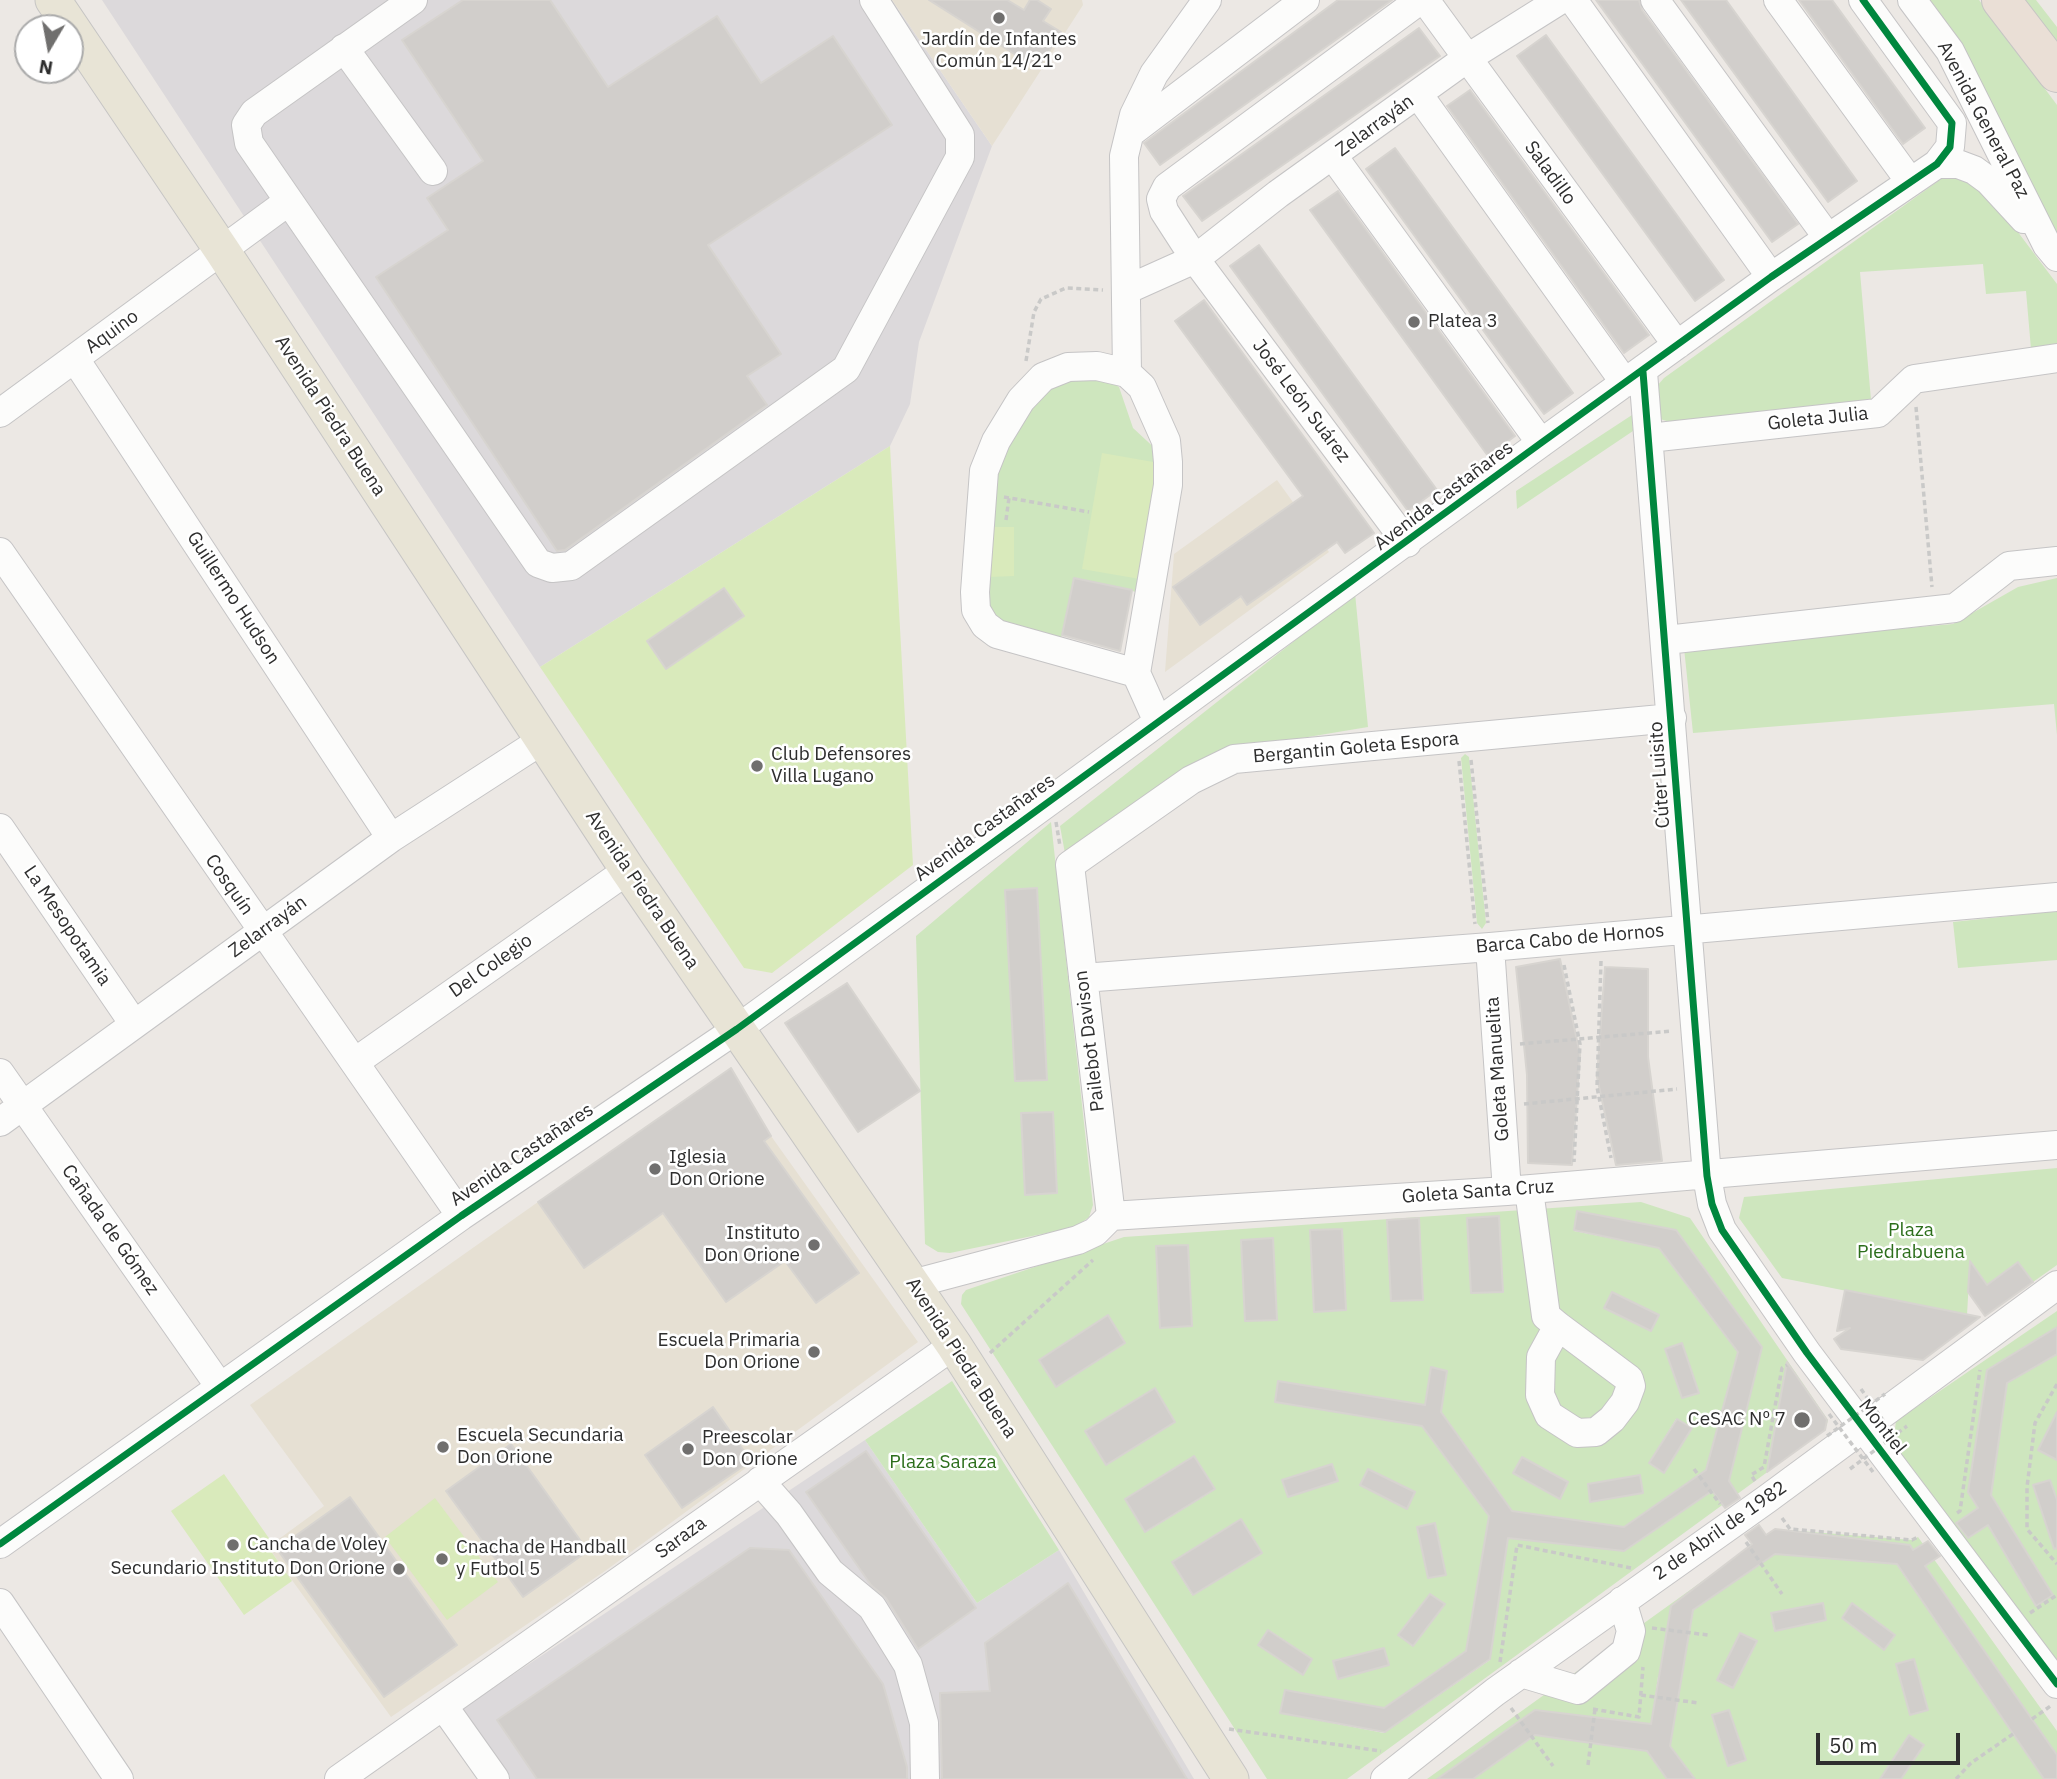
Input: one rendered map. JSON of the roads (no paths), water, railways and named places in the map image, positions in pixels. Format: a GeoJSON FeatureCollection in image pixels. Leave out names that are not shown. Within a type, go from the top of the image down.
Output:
{"type":"FeatureCollection","features":[{"type":"Feature","properties":{"kind":"highway"},"geometry":{"type":"LineString","coordinates":[[2001,0],[2057,74]]}},
{"type":"Feature","properties":{"kind":"main road","name":"Avenida Piedra Buena"},"geometry":{"type":"LineString","coordinates":[[53,0],[223,252],[541,741],[962,1358],[1231,1779]]}},
{"type":"Feature","properties":{"kind":"street"},"geometry":{"type":"LineString","coordinates":[[413,0],[254,113],[246,125],[249,143],[538,563],[552,568],[571,566],[846,369],[960,157],[960,135],[874,0]]}},
{"type":"Feature","properties":{"kind":"street"},"geometry":{"type":"LineString","coordinates":[[1127,373],[1124,156],[1134,115],[1154,74],[1207,0]]}},
{"type":"Feature","properties":{"kind":"street"},"geometry":{"type":"LineString","coordinates":[[1130,133],[1305,0]]}},
{"type":"Feature","properties":{"kind":"street","name":"Saladillo"},"geometry":{"type":"LineString","coordinates":[[1423,0],[1677,345]]}},
{"type":"Feature","properties":{"kind":"street","name":"José León Suárez"},"geometry":{"type":"LineString","coordinates":[[1407,543],[1195,259],[1164,211],[1161,199],[1167,187],[1423,0]]}},
{"type":"Feature","properties":{"kind":"street","name":"Zelarrayán"},"geometry":{"type":"LineString","coordinates":[[1126,290],[1195,259],[1278,194],[1466,59],[1560,0]]}},
{"type":"Feature","properties":{"kind":"street"},"geometry":{"type":"LineString","coordinates":[[1573,0],[1771,278]]}},
{"type":"Feature","properties":{"kind":"street"},"geometry":{"type":"LineString","coordinates":[[1655,0],[1828,238]]}},
{"type":"Feature","properties":{"kind":"street"},"geometry":{"type":"LineString","coordinates":[[1778,0],[1909,180]]}},
{"type":"Feature","properties":{"kind":"street","name":"Avenida General Paz"},"geometry":{"type":"LineString","coordinates":[[1863,0],[1948,113],[1953,136],[1951,148],[1937,164]]}},
{"type":"Feature","properties":{"kind":"street","name":"Avenida General Paz"},"geometry":{"type":"LineString","coordinates":[[1912,0],[1960,69],[2052,251]]}},
{"type":"Feature","properties":{"kind":"street"},"geometry":{"type":"LineString","coordinates":[[344,48],[433,171]]}},
{"type":"Feature","properties":{"kind":"street"},"geometry":{"type":"LineString","coordinates":[[1418,94],[1634,378]]}},
{"type":"Feature","properties":{"kind":"street"},"geometry":{"type":"LineString","coordinates":[[1333,156],[1541,443]]}},
{"type":"Feature","properties":{"kind":"street","name":"Avenida Castañares"},"geometry":{"type":"LineString","coordinates":[[0,1544],[461,1216],[737,1028],[1677,345],[1909,180],[1937,164]]}},
{"type":"Feature","properties":{"kind":"street","name":"Avenida General Paz"},"geometry":{"type":"LineString","coordinates":[[1937,164],[1958,164],[1989,181],[2052,251]]}},
{"type":"Feature","properties":{"kind":"street","name":"Aquino"},"geometry":{"type":"LineString","coordinates":[[0,413],[289,201]]}},
{"type":"Feature","properties":{"kind":"street","name":"Goleta Julia"},"geometry":{"type":"LineString","coordinates":[[1649,438],[1878,413],[1914,379],[2057,358]]}},
{"type":"Feature","properties":{"kind":"street","name":"Guillermo Hudson"},"geometry":{"type":"LineString","coordinates":[[75,359],[391,838]]}},
{"type":"Feature","properties":{"kind":"street"},"geometry":{"type":"LineString","coordinates":[[1136,673],[1009,640],[985,625],[976,610],[975,592],[996,496],[984,471],[992,451],[1021,400],[1043,377],[1068,368],[1097,366],[1127,373],[1142,387],[1166,441],[1168,485],[1136,673],[1158,722]]}},
{"type":"Feature","properties":{"kind":"street","name":"Cúter Luisito"},"geometry":{"type":"LineString","coordinates":[[1634,378],[1649,438],[1707,1176]]}},
{"type":"Feature","properties":{"kind":"street","name":"Cosquín"},"geometry":{"type":"LineString","coordinates":[[0,552],[461,1216]]}},
{"type":"Feature","properties":{"kind":"street"},"geometry":{"type":"LineString","coordinates":[[1666,640],[1955,608],[2009,566],[2057,561]]}},
{"type":"Feature","properties":{"kind":"street","name":"Bergantin Goleta Espora"},"geometry":{"type":"LineString","coordinates":[[1070,865],[1191,780],[1234,759],[1672,718]]}},
{"type":"Feature","properties":{"kind":"street","name":"Zelarrayán"},"geometry":{"type":"LineString","coordinates":[[0,1122],[391,838],[541,741]]}},
{"type":"Feature","properties":{"kind":"street","name":"La Mesopotamia"},"geometry":{"type":"LineString","coordinates":[[0,828],[134,1024]]}},
{"type":"Feature","properties":{"kind":"street","name":"Pailebot Davison"},"geometry":{"type":"LineString","coordinates":[[1070,865],[1111,1216]]}},
{"type":"Feature","properties":{"kind":"street","name":"Del Colegio"},"geometry":{"type":"LineString","coordinates":[[355,1062],[628,870]]}},
{"type":"Feature","properties":{"kind":"street","name":"Barca Cabo de Hornos"},"geometry":{"type":"LineString","coordinates":[[1083,978],[1486,947],[2057,897]]}},
{"type":"Feature","properties":{"kind":"street","name":"Goleta Manuelita"},"geometry":{"type":"LineString","coordinates":[[1486,947],[1500,1107],[1546,1316],[1558,1326]]}},
{"type":"Feature","properties":{"kind":"street","name":"Cañada de Gómez"},"geometry":{"type":"LineString","coordinates":[[0,1073],[220,1387]]}},
{"type":"Feature","properties":{"kind":"street","name":"Goleta Santa Cruz"},"geometry":{"type":"LineString","coordinates":[[1111,1216],[1518,1191],[2057,1145]]}},
{"type":"Feature","properties":{"kind":"street","name":"Montiel"},"geometry":{"type":"LineString","coordinates":[[1707,1176],[1722,1230],[1858,1420],[2057,1684]]}},
{"type":"Feature","properties":{"kind":"street"},"geometry":{"type":"LineString","coordinates":[[912,1284],[1078,1240],[1095,1232],[1111,1216]]}},
{"type":"Feature","properties":{"kind":"street","name":"2 de Abril de 1982"},"geometry":{"type":"LineString","coordinates":[[1385,1779],[1500,1696],[1521,1673],[1660,1574],[1858,1420],[2057,1285]]}},
{"type":"Feature","properties":{"kind":"street","name":"Saraza"},"geometry":{"type":"LineString","coordinates":[[339,1779],[760,1481],[962,1358]]}},
{"type":"Feature","properties":{"kind":"street"},"geometry":{"type":"LineString","coordinates":[[760,1481],[789,1514],[830,1572],[872,1607],[908,1665],[924,1723],[925,1779]]}},
{"type":"Feature","properties":{"kind":"street"},"geometry":{"type":"LineString","coordinates":[[1521,1673],[1578,1689],[1626,1651],[1631,1631],[1622,1601]]}},
{"type":"Feature","properties":{"kind":"street"},"geometry":{"type":"LineString","coordinates":[[0,1603],[119,1779]]}},
{"type":"Feature","properties":{"kind":"street"},"geometry":{"type":"LineString","coordinates":[[444,1707],[495,1779]]}},
{"type":"Feature","properties":{"kind":"place","name":"Jardín de Infantes Común 14/21°"},"geometry":{"type":"Point","coordinates":[999,18]}},
{"type":"Feature","properties":{"kind":"place","name":"Platea 3"},"geometry":{"type":"Point","coordinates":[1414,322]}},
{"type":"Feature","properties":{"kind":"place","name":"Club Defensores Villa Lugano"},"geometry":{"type":"Point","coordinates":[757,766]}},
{"type":"Feature","properties":{"kind":"place","name":"Iglesia Don Orione"},"geometry":{"type":"Point","coordinates":[655,1169]}},
{"type":"Feature","properties":{"kind":"place","name":"Instituto Don Orione"},"geometry":{"type":"Point","coordinates":[814,1245]}},
{"type":"Feature","properties":{"kind":"place","name":"Escuela Primaria Don Orione"},"geometry":{"type":"Point","coordinates":[814,1352]}},
{"type":"Feature","properties":{"kind":"place","name":"CeSAC Nº 7"},"geometry":{"type":"Point","coordinates":[1802,1420]}},
{"type":"Feature","properties":{"kind":"place","name":"Escuela Secundaria Don Orione"},"geometry":{"type":"Point","coordinates":[443,1447]}},
{"type":"Feature","properties":{"kind":"place","name":"Preescolar Don Orione"},"geometry":{"type":"Point","coordinates":[688,1449]}},
{"type":"Feature","properties":{"kind":"place","name":"Cancha de Voley"},"geometry":{"type":"Point","coordinates":[233,1545]}},
{"type":"Feature","properties":{"kind":"place","name":"Cnacha de Handball y Futbol 5"},"geometry":{"type":"Point","coordinates":[442,1559]}},
{"type":"Feature","properties":{"kind":"place","name":"Secundario Instituto Don Orione"},"geometry":{"type":"Point","coordinates":[399,1569]}},
{"type":"Feature","properties":{"kind":"park label","name":"Plaza Piedrabuena"},"geometry":{"type":"Point","coordinates":[1911,1242]}},
{"type":"Feature","properties":{"kind":"park label","name":"Plaza Saraza"},"geometry":{"type":"Point","coordinates":[943,1463]}}]}
